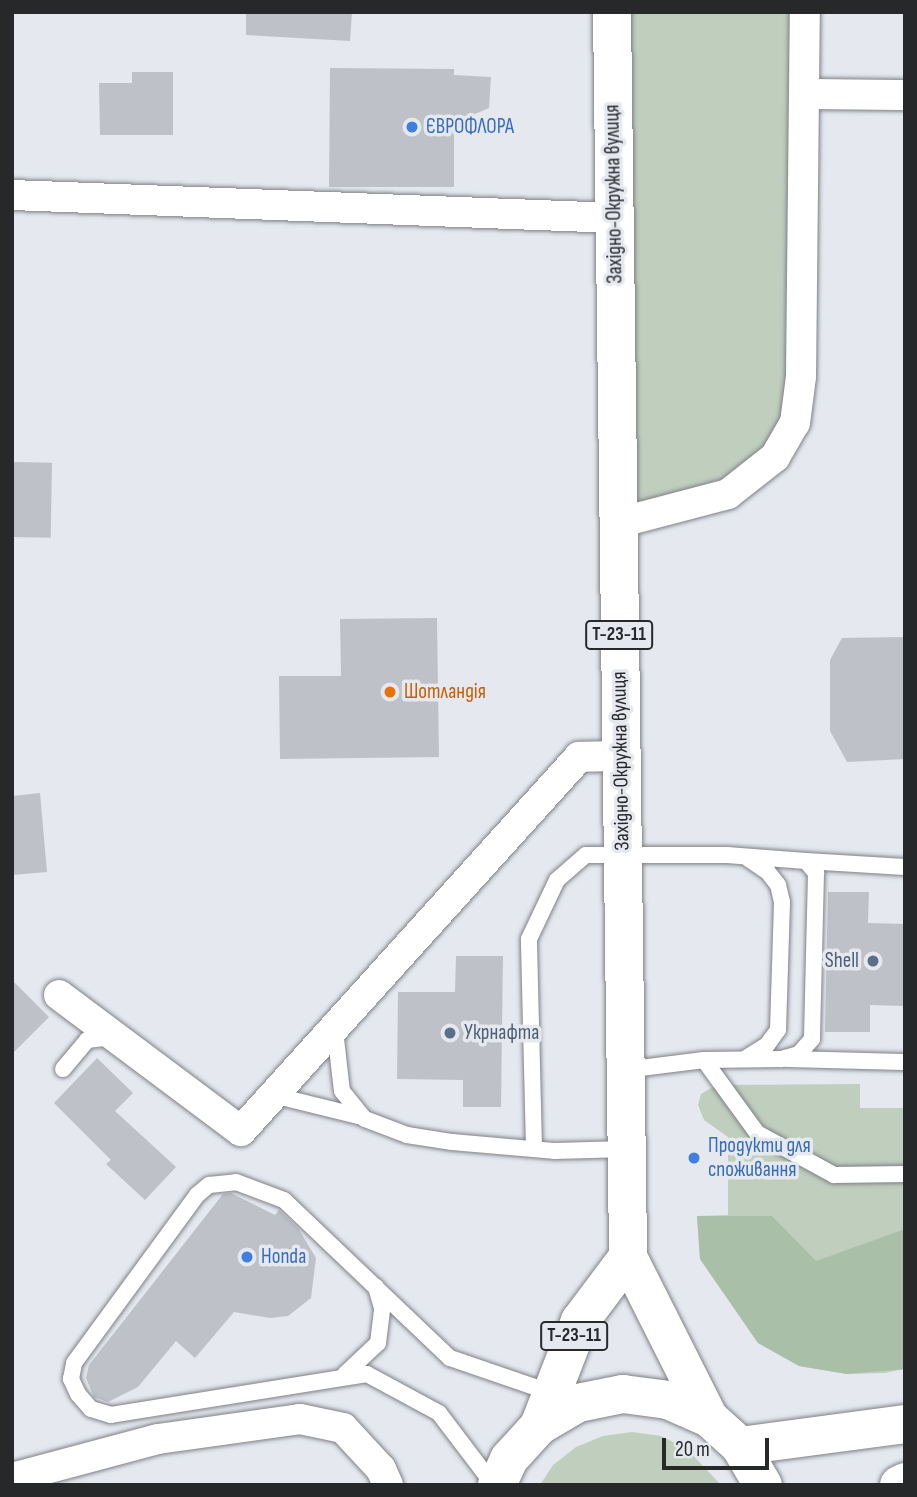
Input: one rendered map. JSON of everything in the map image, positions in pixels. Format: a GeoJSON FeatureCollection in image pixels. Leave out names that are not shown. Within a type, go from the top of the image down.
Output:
{"type":"FeatureCollection","features":[{"type":"Feature","properties":{"kind":"main road","name":"Західно-Окружна вулиця"},"geometry":{"type":"LineString","coordinates":[[612,12],[628,1257],[709,1418]]}},
{"type":"Feature","properties":{"kind":"main road","name":"Т-23-11"},"geometry":{"type":"LineString","coordinates":[[491,1476],[546,1410],[580,1321],[628,1257]]}},
{"type":"Feature","properties":{"kind":"main road","name":"Т-23-11"},"geometry":{"type":"LineString","coordinates":[[546,1410],[623,1394],[668,1400],[709,1418],[740,1446],[763,1485]]}},
{"type":"Feature","properties":{"kind":"main road"},"geometry":{"type":"LineString","coordinates":[[740,1446],[905,1424]]}},
{"type":"Feature","properties":{"kind":"main road"},"geometry":{"type":"LineString","coordinates":[[899,1485],[905,1482]]}},
{"type":"Feature","properties":{"kind":"street"},"geometry":{"type":"LineString","coordinates":[[618,523],[728,494],[775,457],[795,423],[801,377],[806,12]]}},
{"type":"Feature","properties":{"kind":"street"},"geometry":{"type":"LineString","coordinates":[[805,94],[905,95]]}},
{"type":"Feature","properties":{"kind":"street"},"geometry":{"type":"LineString","coordinates":[[12,195],[615,218]]}},
{"type":"Feature","properties":{"kind":"street"},"geometry":{"type":"LineString","coordinates":[[59,995],[110,1037],[241,1131],[579,758],[621,756]]}},
{"type":"Feature","properties":{"kind":"street"},"geometry":{"type":"LineString","coordinates":[[12,1478],[158,1439],[300,1419],[343,1428],[381,1469],[388,1485]]}},
{"type":"Feature","properties":{"kind":"lane"},"geometry":{"type":"LineString","coordinates":[[534,1148],[529,939],[557,880],[586,855],[727,855],[749,859],[905,867]]}},
{"type":"Feature","properties":{"kind":"lane"},"geometry":{"type":"LineString","coordinates":[[746,1058],[767,1045],[778,1030],[782,902],[778,885],[768,872],[749,859]]}},
{"type":"Feature","properties":{"kind":"lane"},"geometry":{"type":"LineString","coordinates":[[781,1059],[799,1054],[812,1039],[816,873],[806,861]]}},
{"type":"Feature","properties":{"kind":"lane"},"geometry":{"type":"LineString","coordinates":[[335,1030],[342,1091],[365,1119]]}},
{"type":"Feature","properties":{"kind":"lane"},"geometry":{"type":"LineString","coordinates":[[62,1069],[87,1040],[110,1037]]}},
{"type":"Feature","properties":{"kind":"lane"},"geometry":{"type":"LineString","coordinates":[[625,1070],[704,1060],[746,1058],[905,1062]]}},
{"type":"Feature","properties":{"kind":"lane"},"geometry":{"type":"LineString","coordinates":[[704,1060],[757,1133],[834,1175],[905,1174]]}},
{"type":"Feature","properties":{"kind":"lane"},"geometry":{"type":"LineString","coordinates":[[273,1095],[365,1119],[407,1135],[534,1148],[626,1149]]}},
{"type":"Feature","properties":{"kind":"lane"},"geometry":{"type":"LineString","coordinates":[[491,1476],[439,1413],[391,1384],[367,1374],[345,1374],[140,1413],[111,1415],[91,1409],[71,1379],[74,1363],[197,1195],[220,1181],[257,1187],[284,1200],[450,1358],[546,1410]]}},
{"type":"Feature","properties":{"kind":"lane"},"geometry":{"type":"LineString","coordinates":[[345,1374],[378,1343],[382,1308],[376,1286]]}},
{"type":"Feature","properties":{"kind":"green space"},"geometry":{"type":"Polygon","coordinates":[[[628,12],[790,12],[786,376],[781,418],[764,447],[721,480],[634,504],[628,12]]]}},
{"type":"Feature","properties":{"kind":"green space"},"geometry":{"type":"Polygon","coordinates":[[[860,1084],[860,1108],[905,1108],[905,1369],[884,1373],[847,1374],[799,1366],[758,1343],[700,1259],[697,1216],[728,1215],[728,1137],[704,1120],[698,1105],[701,1094],[716,1085],[860,1084]]]}},
{"type":"Feature","properties":{"kind":"green space"},"geometry":{"type":"Polygon","coordinates":[[[697,1216],[772,1216],[816,1261],[905,1229],[905,1369],[847,1374],[799,1366],[758,1343],[700,1259],[697,1216]]]}},
{"type":"Feature","properties":{"kind":"green space"},"geometry":{"type":"Polygon","coordinates":[[[632,1432],[661,1436],[687,1449],[721,1485],[540,1485],[553,1465],[576,1447],[603,1436],[632,1432]]]}},
{"type":"Feature","properties":{"kind":"building"},"geometry":{"type":"Polygon","coordinates":[[[246,12],[352,12],[350,41],[246,35],[246,12]]]}},
{"type":"Feature","properties":{"kind":"building"},"geometry":{"type":"Polygon","coordinates":[[[330,68],[454,69],[454,75],[491,77],[489,108],[454,123],[454,187],[329,187],[330,68]]]}},
{"type":"Feature","properties":{"kind":"building"},"geometry":{"type":"Polygon","coordinates":[[[132,72],[173,72],[173,135],[100,135],[99,83],[132,83],[132,72]]]}},
{"type":"Feature","properties":{"kind":"building"},"geometry":{"type":"Polygon","coordinates":[[[12,462],[52,463],[51,538],[12,537],[12,462]]]}},
{"type":"Feature","properties":{"kind":"building"},"geometry":{"type":"Polygon","coordinates":[[[437,618],[439,757],[280,759],[279,676],[341,676],[340,619],[437,618]]]}},
{"type":"Feature","properties":{"kind":"building"},"geometry":{"type":"Polygon","coordinates":[[[905,637],[905,759],[847,762],[830,731],[830,660],[842,638],[905,637]]]}},
{"type":"Feature","properties":{"kind":"building"},"geometry":{"type":"Polygon","coordinates":[[[40,793],[47,872],[12,875],[12,796],[40,793]]]}},
{"type":"Feature","properties":{"kind":"building"},"geometry":{"type":"Polygon","coordinates":[[[828,892],[869,892],[868,923],[905,924],[905,1006],[870,1005],[870,1032],[825,1032],[828,892]]]}},
{"type":"Feature","properties":{"kind":"building"},"geometry":{"type":"Polygon","coordinates":[[[456,956],[503,956],[501,1107],[463,1107],[463,1080],[397,1079],[398,992],[455,992],[456,956]]]}},
{"type":"Feature","properties":{"kind":"building"},"geometry":{"type":"Polygon","coordinates":[[[12,980],[49,1017],[12,1054],[12,980]]]}},
{"type":"Feature","properties":{"kind":"building"},"geometry":{"type":"Polygon","coordinates":[[[97,1058],[133,1093],[115,1111],[176,1167],[145,1200],[106,1164],[111,1160],[54,1103],[97,1058]]]}},
{"type":"Feature","properties":{"kind":"building"},"geometry":{"type":"Polygon","coordinates":[[[231,1193],[275,1215],[279,1210],[298,1228],[316,1258],[311,1298],[288,1316],[270,1318],[234,1312],[195,1358],[176,1341],[138,1387],[108,1402],[94,1397],[86,1378],[89,1365],[223,1194],[231,1193]]]}},
{"type":"Feature","properties":{"kind":"place","name":"ЄВРОФЛОРА"},"geometry":{"type":"Point","coordinates":[412,127]}},
{"type":"Feature","properties":{"kind":"place","name":"Шотландія"},"geometry":{"type":"Point","coordinates":[390,692]}},
{"type":"Feature","properties":{"kind":"place","name":"Shell"},"geometry":{"type":"Point","coordinates":[873,961]}},
{"type":"Feature","properties":{"kind":"place","name":"Укрнафта"},"geometry":{"type":"Point","coordinates":[450,1033]}},
{"type":"Feature","properties":{"kind":"place","name":"Продукти для споживання"},"geometry":{"type":"Point","coordinates":[694,1158]}},
{"type":"Feature","properties":{"kind":"place","name":"Honda"},"geometry":{"type":"Point","coordinates":[247,1257]}}]}
